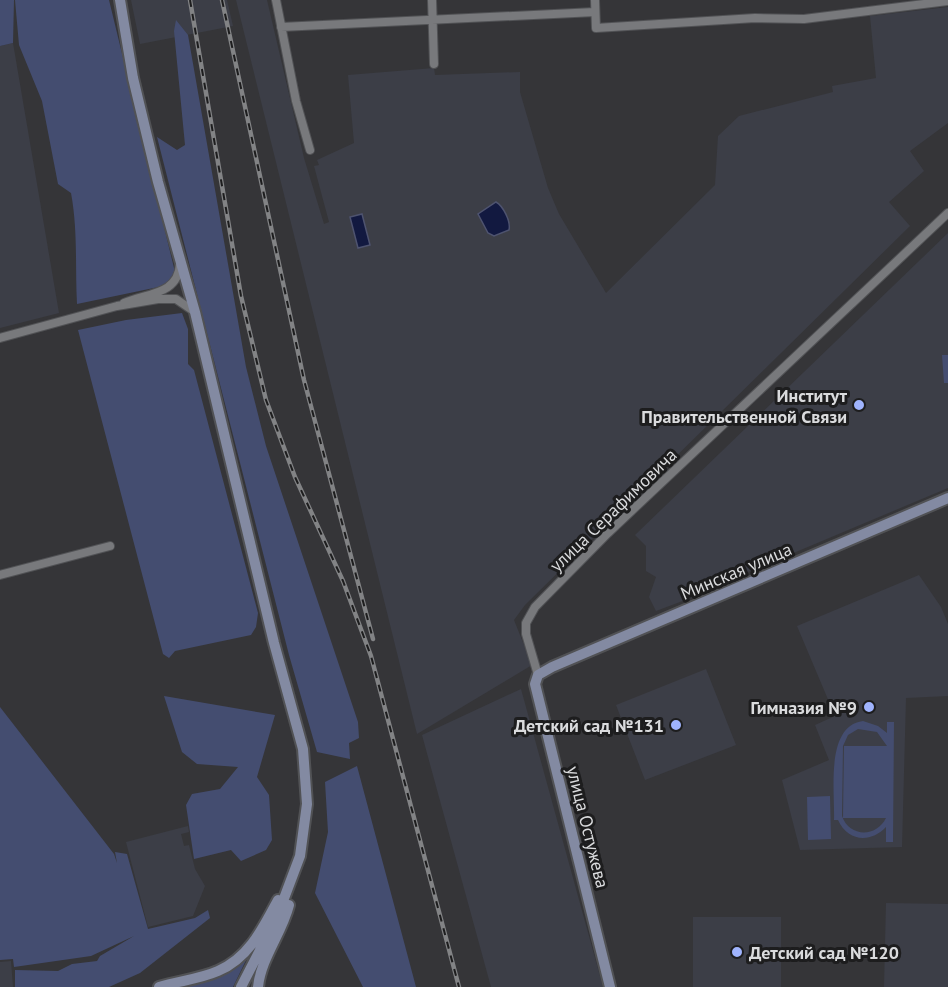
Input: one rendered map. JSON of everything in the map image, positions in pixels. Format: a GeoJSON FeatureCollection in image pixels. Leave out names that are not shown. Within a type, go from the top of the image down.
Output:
{"type":"FeatureCollection","features":[{"type":"Feature","properties":{"kind":"street"},"geometry":{"type":"LineString","coordinates":[[120,0],[136,93],[195,312],[274,643],[303,748],[307,804],[305,834],[282,928],[264,964],[258,987]]}},
{"type":"Feature","properties":{"kind":"street"},"geometry":{"type":"LineString","coordinates":[[276,0],[310,150]]}},
{"type":"Feature","properties":{"kind":"street"},"geometry":{"type":"LineString","coordinates":[[432,0],[434,64]]}},
{"type":"Feature","properties":{"kind":"street"},"geometry":{"type":"LineString","coordinates":[[595,0],[596,28],[755,18],[804,19],[948,1]]}},
{"type":"Feature","properties":{"kind":"street"},"geometry":{"type":"LineString","coordinates":[[281,27],[596,12]]}},
{"type":"Feature","properties":{"kind":"street","name":"улица Серафимовича"},"geometry":{"type":"LineString","coordinates":[[538,675],[526,634],[526,623],[535,608],[608,533],[948,213]]}},
{"type":"Feature","properties":{"kind":"street"},"geometry":{"type":"LineString","coordinates":[[0,338],[117,306],[167,288],[178,276],[180,259]]}},
{"type":"Feature","properties":{"kind":"street"},"geometry":{"type":"LineString","coordinates":[[117,306],[170,298],[181,302],[195,312]]}},
{"type":"Feature","properties":{"kind":"street","name":"Минская улица"},"geometry":{"type":"LineString","coordinates":[[538,675],[948,498]]}},
{"type":"Feature","properties":{"kind":"street"},"geometry":{"type":"LineString","coordinates":[[0,575],[110,546]]}},
{"type":"Feature","properties":{"kind":"street","name":"улица Остужева"},"geometry":{"type":"LineString","coordinates":[[538,675],[535,684],[610,987]]}},
{"type":"Feature","properties":{"kind":"street"},"geometry":{"type":"LineString","coordinates":[[159,987],[217,972],[238,959],[261,931],[298,866]]}},
{"type":"Feature","properties":{"kind":"street"},"geometry":{"type":"LineString","coordinates":[[241,987],[278,917],[298,866]]}},
{"type":"Feature","properties":{"kind":"shaded area"},"geometry":{"type":"Polygon","coordinates":[[[0,0],[14,0],[13,43],[0,46],[0,0]]]}},
{"type":"Feature","properties":{"kind":"shaded area"},"geometry":{"type":"Polygon","coordinates":[[[15,0],[109,0],[175,272],[168,285],[77,304],[71,193],[58,184],[42,101],[19,45],[15,0]]]}},
{"type":"Feature","properties":{"kind":"shaded area"},"geometry":{"type":"Polygon","coordinates":[[[131,0],[227,0],[233,26],[140,44],[131,0]]]}},
{"type":"Feature","properties":{"kind":"shaded area"},"geometry":{"type":"Polygon","coordinates":[[[236,0],[267,0],[304,158],[324,224],[329,222],[314,166],[319,165],[317,160],[354,143],[348,75],[434,68],[435,75],[520,72],[520,92],[548,188],[559,214],[606,293],[715,185],[718,136],[739,116],[833,92],[832,86],[876,78],[870,16],[948,7],[948,123],[910,151],[924,171],[889,202],[910,226],[525,605],[514,620],[532,665],[417,734],[236,0]]]}},
{"type":"Feature","properties":{"kind":"shaded area"},"geometry":{"type":"Polygon","coordinates":[[[176,20],[188,35],[246,367],[266,446],[358,722],[359,738],[349,743],[350,759],[317,752],[289,655],[157,137],[177,150],[185,145],[174,31],[176,20]]]}},
{"type":"Feature","properties":{"kind":"shaded area"},"geometry":{"type":"Polygon","coordinates":[[[13,43],[59,313],[0,328],[0,46],[13,43]]]}},
{"type":"Feature","properties":{"kind":"shaded area"},"geometry":{"type":"Polygon","coordinates":[[[496,202],[506,214],[509,230],[494,236],[488,233],[478,214],[496,202]]]}},
{"type":"Feature","properties":{"kind":"shaded area"},"geometry":{"type":"Polygon","coordinates":[[[362,214],[370,245],[358,248],[350,217],[362,214]]]}},
{"type":"Feature","properties":{"kind":"shaded area","name":"Институт Правительственной Связи"},"geometry":{"type":"Polygon","coordinates":[[[948,233],[948,488],[729,580],[723,578],[704,586],[701,594],[656,611],[649,597],[656,577],[646,571],[646,546],[635,535],[948,233]]]}},
{"type":"Feature","properties":{"kind":"shaded area"},"geometry":{"type":"Polygon","coordinates":[[[182,313],[188,329],[188,364],[194,370],[258,613],[256,627],[251,635],[175,651],[169,658],[163,654],[78,330],[126,320],[182,313]]]}},
{"type":"Feature","properties":{"kind":"shaded area"},"geometry":{"type":"Polygon","coordinates":[[[942,355],[948,355],[948,383],[944,383],[942,355]]]}},
{"type":"Feature","properties":{"kind":"shaded area","name":"Гимназия №9"},"geometry":{"type":"Polygon","coordinates":[[[919,575],[941,607],[948,624],[948,696],[906,698],[902,847],[800,850],[782,780],[829,760],[815,725],[835,716],[797,626],[919,575]]]}},
{"type":"Feature","properties":{"kind":"shaded area","name":"Детский сад №131"},"geometry":{"type":"Polygon","coordinates":[[[706,669],[736,745],[645,780],[616,705],[706,669]]]}},
{"type":"Feature","properties":{"kind":"shaded area"},"geometry":{"type":"Polygon","coordinates":[[[521,689],[603,987],[491,987],[422,735],[521,689]]]}},
{"type":"Feature","properties":{"kind":"shaded area"},"geometry":{"type":"Polygon","coordinates":[[[164,696],[275,715],[257,777],[269,795],[272,840],[266,850],[241,861],[231,850],[194,859],[186,805],[192,794],[220,789],[238,767],[197,764],[182,752],[164,696]]]}},
{"type":"Feature","properties":{"kind":"shaded area"},"geometry":{"type":"Polygon","coordinates":[[[0,707],[114,854],[117,863],[115,852],[127,854],[148,929],[195,918],[208,910],[210,918],[140,973],[109,987],[15,987],[15,970],[58,971],[72,964],[97,961],[100,956],[134,936],[91,956],[14,967],[13,959],[0,960],[0,707]]]}},
{"type":"Feature","properties":{"kind":"shaded area"},"geometry":{"type":"Polygon","coordinates":[[[863,721],[878,726],[887,733],[887,722],[894,722],[893,842],[886,842],[886,827],[874,836],[860,838],[848,833],[838,820],[834,820],[837,747],[843,734],[851,726],[863,721]],[[858,729],[848,735],[843,746],[843,818],[844,746],[887,746],[877,732],[858,729]],[[843,818],[850,828],[870,832],[882,825],[886,818],[843,818]]]}},
{"type":"Feature","properties":{"kind":"shaded area"},"geometry":{"type":"Polygon","coordinates":[[[357,766],[416,987],[363,987],[315,893],[328,832],[325,782],[357,766]]]}},
{"type":"Feature","properties":{"kind":"shaded area"},"geometry":{"type":"Polygon","coordinates":[[[830,796],[831,839],[808,840],[807,797],[830,796]]]}},
{"type":"Feature","properties":{"kind":"shaded area"},"geometry":{"type":"Polygon","coordinates":[[[188,826],[189,832],[181,834],[184,846],[189,845],[195,869],[205,886],[193,916],[148,927],[126,842],[188,826]]]}},
{"type":"Feature","properties":{"kind":"shaded area"},"geometry":{"type":"Polygon","coordinates":[[[886,903],[948,904],[948,987],[884,987],[886,903]]]}},
{"type":"Feature","properties":{"kind":"shaded area","name":"Детский сад №120"},"geometry":{"type":"Polygon","coordinates":[[[693,917],[781,917],[781,987],[693,987],[693,917]]]}},
{"type":"Feature","properties":{"kind":"shaded area"},"geometry":{"type":"Polygon","coordinates":[[[248,956],[233,987],[171,987],[248,956]]]}},
{"type":"Feature","properties":{"kind":"shaded area"},"geometry":{"type":"Polygon","coordinates":[[[11,961],[13,987],[0,987],[0,962],[11,961]]]}},
{"type":"Feature","properties":{"kind":"railway"},"geometry":{"type":"LineString","coordinates":[[190,0],[241,296],[266,400],[295,477],[343,581],[371,656],[459,987]]}},
{"type":"Feature","properties":{"kind":"railway"},"geometry":{"type":"LineString","coordinates":[[222,0],[304,380],[373,639]]}},
{"type":"Feature","properties":{"kind":"place","name":"Институт Правительственной Связи"},"geometry":{"type":"Point","coordinates":[859,405]}},
{"type":"Feature","properties":{"kind":"place","name":"Гимназия №9"},"geometry":{"type":"Point","coordinates":[869,707]}},
{"type":"Feature","properties":{"kind":"place","name":"Детский сад №131"},"geometry":{"type":"Point","coordinates":[676,725]}},
{"type":"Feature","properties":{"kind":"place","name":"Детский сад №120"},"geometry":{"type":"Point","coordinates":[737,952]}}]}
